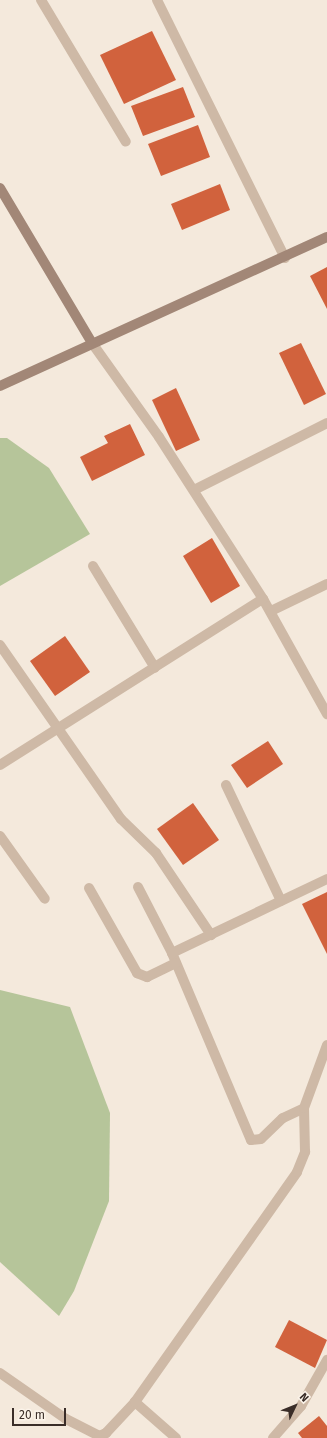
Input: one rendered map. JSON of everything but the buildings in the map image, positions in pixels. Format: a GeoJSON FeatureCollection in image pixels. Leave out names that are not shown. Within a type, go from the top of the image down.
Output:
{"type":"FeatureCollection","features":[{"type":"Feature","properties":{"kind":"street"},"geometry":{"type":"LineString","coordinates":[[41,0],[126,142]]}},
{"type":"Feature","properties":{"kind":"street"},"geometry":{"type":"LineString","coordinates":[[157,0],[285,258]]}},
{"type":"Feature","properties":{"kind":"street"},"geometry":{"type":"LineString","coordinates":[[0,188],[3,199],[92,343],[194,490],[263,599],[327,714]]}},
{"type":"Feature","properties":{"kind":"street"},"geometry":{"type":"LineString","coordinates":[[0,386],[92,343],[285,258],[327,237]]}},
{"type":"Feature","properties":{"kind":"street"},"geometry":{"type":"LineString","coordinates":[[194,490],[327,423]]}},
{"type":"Feature","properties":{"kind":"street"},"geometry":{"type":"LineString","coordinates":[[93,566],[155,668]]}},
{"type":"Feature","properties":{"kind":"street"},"geometry":{"type":"LineString","coordinates":[[271,612],[327,584]]}},
{"type":"Feature","properties":{"kind":"street"},"geometry":{"type":"LineString","coordinates":[[0,764],[57,730],[263,599]]}},
{"type":"Feature","properties":{"kind":"street"},"geometry":{"type":"LineString","coordinates":[[0,645],[57,730],[121,819],[156,853],[211,935]]}},
{"type":"Feature","properties":{"kind":"street"},"geometry":{"type":"LineString","coordinates":[[226,785],[281,901]]}},
{"type":"Feature","properties":{"kind":"street"},"geometry":{"type":"LineString","coordinates":[[0,836],[45,899]]}},
{"type":"Feature","properties":{"kind":"street"},"geometry":{"type":"LineString","coordinates":[[172,953],[327,879]]}},
{"type":"Feature","properties":{"kind":"street"},"geometry":{"type":"LineString","coordinates":[[138,887],[172,953],[251,1140],[261,1139],[283,1118],[304,1108]]}},
{"type":"Feature","properties":{"kind":"street"},"geometry":{"type":"LineString","coordinates":[[89,888],[137,973],[147,977],[176,963]]}},
{"type":"Feature","properties":{"kind":"street"},"geometry":{"type":"LineString","coordinates":[[0,1374],[66,1419],[99,1436],[106,1433],[135,1402],[296,1172],[305,1152],[304,1108],[327,1045]]}},
{"type":"Feature","properties":{"kind":"street"},"geometry":{"type":"LineString","coordinates":[[273,1438],[301,1406],[327,1360]]}},
{"type":"Feature","properties":{"kind":"street"},"geometry":{"type":"LineString","coordinates":[[135,1402],[176,1438]]}},
{"type":"Feature","properties":{"kind":"green space"},"geometry":{"type":"Polygon","coordinates":[[[0,438],[7,438],[49,468],[90,534],[0,586],[0,438]]]}},
{"type":"Feature","properties":{"kind":"green space"},"geometry":{"type":"Polygon","coordinates":[[[0,990],[70,1007],[110,1113],[109,1201],[74,1291],[59,1316],[0,1262],[0,990]]]}}]}
